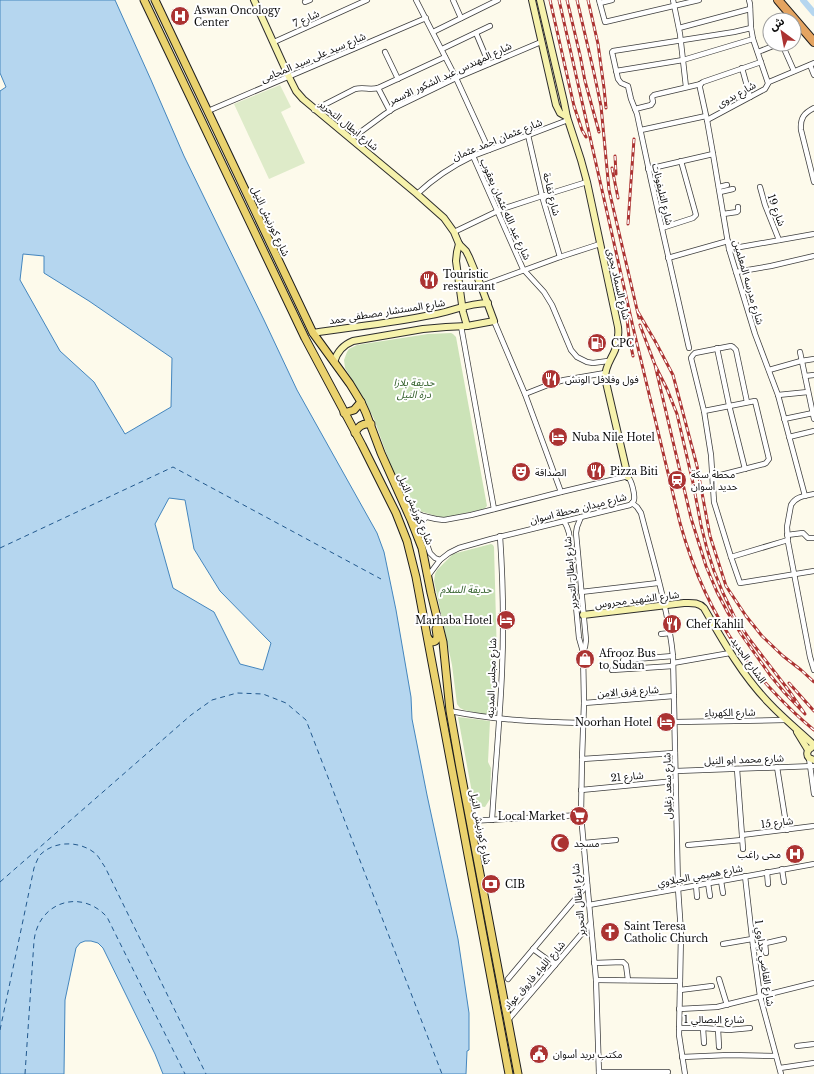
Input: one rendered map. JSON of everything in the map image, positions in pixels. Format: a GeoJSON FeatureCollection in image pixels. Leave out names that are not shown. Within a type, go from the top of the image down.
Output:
{"type":"FeatureCollection","features":[{"type":"Feature","properties":{"kind":"highway"},"geometry":{"type":"LineString","coordinates":[[778,0],[814,42]]}},
{"type":"Feature","properties":{"kind":"main road","name":"شارع كورنيش النيل"},"geometry":{"type":"LineString","coordinates":[[144,0],[305,338],[396,513],[406,541],[413,565],[428,638],[509,1074]]}},
{"type":"Feature","properties":{"kind":"main road","name":"شارع كورنيش النيل"},"geometry":{"type":"LineString","coordinates":[[155,0],[312,333],[350,384],[361,402],[371,424],[387,468],[406,508],[422,548],[444,652],[450,711],[518,1074]]}},
{"type":"Feature","properties":{"kind":"main road"},"geometry":{"type":"LineString","coordinates":[[344,412],[354,410],[361,402]]}},
{"type":"Feature","properties":{"kind":"main road"},"geometry":{"type":"LineString","coordinates":[[355,433],[362,425],[371,424]]}},
{"type":"Feature","properties":{"kind":"main road"},"geometry":{"type":"LineString","coordinates":[[428,638],[431,642],[436,640],[436,627],[438,623]]}},
{"type":"Feature","properties":{"kind":"street","name":"شارع ابطال التحرير"},"geometry":{"type":"LineString","coordinates":[[254,0],[289,77],[299,95],[314,110],[417,194],[444,218],[454,232],[459,244],[468,254],[524,394],[561,492]]}},
{"type":"Feature","properties":{"kind":"street"},"geometry":{"type":"LineString","coordinates":[[305,2],[310,0]]}},
{"type":"Feature","properties":{"kind":"street","name":"شارع 7"},"geometry":{"type":"LineString","coordinates":[[274,42],[367,0]]}},
{"type":"Feature","properties":{"kind":"street"},"geometry":{"type":"LineString","coordinates":[[416,0],[456,78],[489,150]]}},
{"type":"Feature","properties":{"kind":"street"},"geometry":{"type":"LineString","coordinates":[[453,0],[461,18]]}},
{"type":"Feature","properties":{"kind":"street"},"geometry":{"type":"LineString","coordinates":[[432,32],[498,0]]}},
{"type":"Feature","properties":{"kind":"street","name":"شارع السماد بحرى"},"geometry":{"type":"LineString","coordinates":[[532,0],[556,105],[560,113],[567,119]]}},
{"type":"Feature","properties":{"kind":"street","name":"شارع السماد بحرى"},"geometry":{"type":"LineString","coordinates":[[540,0],[567,119],[587,182],[618,327],[619,333],[616,345],[608,361],[605,378],[628,477]]}},
{"type":"Feature","properties":{"kind":"street"},"geometry":{"type":"LineString","coordinates":[[612,0],[600,2],[604,21],[606,22],[699,0]]}},
{"type":"Feature","properties":{"kind":"street"},"geometry":{"type":"LineString","coordinates":[[673,0],[681,40],[686,87]]}},
{"type":"Feature","properties":{"kind":"street"},"geometry":{"type":"LineString","coordinates":[[749,0],[753,39],[768,84]]}},
{"type":"Feature","properties":{"kind":"street"},"geometry":{"type":"LineString","coordinates":[[679,28],[750,9]]}},
{"type":"Feature","properties":{"kind":"street","name":"شارع سيد على سيد المحامى"},"geometry":{"type":"LineString","coordinates":[[208,111],[426,18]]}},
{"type":"Feature","properties":{"kind":"street"},"geometry":{"type":"LineString","coordinates":[[442,50],[490,26]]}},
{"type":"Feature","properties":{"kind":"street"},"geometry":{"type":"LineString","coordinates":[[681,40],[751,28]]}},
{"type":"Feature","properties":{"kind":"street"},"geometry":{"type":"LineString","coordinates":[[476,33],[489,64]]}},
{"type":"Feature","properties":{"kind":"street"},"geometry":{"type":"LineString","coordinates":[[616,71],[683,60],[753,39]]}},
{"type":"Feature","properties":{"kind":"street","name":"شارع التليفونات"},"geometry":{"type":"LineString","coordinates":[[681,40],[613,51],[612,53],[619,81],[628,86],[637,114],[689,348]]}},
{"type":"Feature","properties":{"kind":"street","name":"شارع المهندس عبد الشكور الاسمر"},"geometry":{"type":"LineString","coordinates":[[350,139],[390,111],[456,78],[541,42]]}},
{"type":"Feature","properties":{"kind":"street"},"geometry":{"type":"LineString","coordinates":[[758,52],[762,50]]}},
{"type":"Feature","properties":{"kind":"street"},"geometry":{"type":"LineString","coordinates":[[385,52],[398,79]]}},
{"type":"Feature","properties":{"kind":"street"},"geometry":{"type":"LineString","coordinates":[[786,52],[794,71]]}},
{"type":"Feature","properties":{"kind":"street"},"geometry":{"type":"LineString","coordinates":[[314,110],[355,88],[378,88],[445,57]]}},
{"type":"Feature","properties":{"kind":"street"},"geometry":{"type":"LineString","coordinates":[[635,109],[651,105],[653,102],[652,97],[654,95],[701,84],[761,62]]}},
{"type":"Feature","properties":{"kind":"street"},"geometry":{"type":"LineString","coordinates":[[812,64],[814,75]]}},
{"type":"Feature","properties":{"kind":"street","name":"شارع بدوى"},"geometry":{"type":"LineString","coordinates":[[641,130],[707,118],[765,89],[769,82],[812,64]]}},
{"type":"Feature","properties":{"kind":"street"},"geometry":{"type":"LineString","coordinates":[[742,68],[750,97]]}},
{"type":"Feature","properties":{"kind":"street","name":"شارع مدرسه المعلمين"},"geometry":{"type":"LineString","coordinates":[[701,84],[700,88],[707,118],[729,248],[755,334],[778,395],[805,496]]}},
{"type":"Feature","properties":{"kind":"street"},"geometry":{"type":"LineString","coordinates":[[378,88],[390,111]]}},
{"type":"Feature","properties":{"kind":"street"},"geometry":{"type":"LineString","coordinates":[[814,108],[806,113],[800,123],[814,182]]}},
{"type":"Feature","properties":{"kind":"street","name":"شارع عثمان احمد عثمان"},"geometry":{"type":"LineString","coordinates":[[417,194],[443,172],[473,156],[567,119]]}},
{"type":"Feature","properties":{"kind":"street","name":"شارع تفاحة"},"geometry":{"type":"LineString","coordinates":[[528,135],[542,196],[560,256]]}},
{"type":"Feature","properties":{"kind":"street"},"geometry":{"type":"LineString","coordinates":[[648,169],[713,154]]}},
{"type":"Feature","properties":{"kind":"street","name":"شارع عبد الله عثمان يعقوب"},"geometry":{"type":"LineString","coordinates":[[473,156],[523,270],[544,292],[552,305],[571,350],[577,357],[587,362],[593,363],[608,361]]}},
{"type":"Feature","properties":{"kind":"street"},"geometry":{"type":"LineString","coordinates":[[662,228],[694,218],[696,215],[681,161]]}},
{"type":"Feature","properties":{"kind":"street"},"geometry":{"type":"LineString","coordinates":[[454,232],[497,212],[587,182]]}},
{"type":"Feature","properties":{"kind":"street"},"geometry":{"type":"LineString","coordinates":[[719,189],[727,185]]}},
{"type":"Feature","properties":{"kind":"street","name":"شارع 19"},"geometry":{"type":"LineString","coordinates":[[760,187],[765,205],[779,240]]}},
{"type":"Feature","properties":{"kind":"street"},"geometry":{"type":"LineString","coordinates":[[719,189],[733,189]]}},
{"type":"Feature","properties":{"kind":"street"},"geometry":{"type":"LineString","coordinates":[[723,214],[738,212],[738,207]]}},
{"type":"Feature","properties":{"kind":"street"},"geometry":{"type":"LineString","coordinates":[[729,248],[814,234]]}},
{"type":"Feature","properties":{"kind":"street"},"geometry":{"type":"LineString","coordinates":[[668,258],[728,241]]}},
{"type":"Feature","properties":{"kind":"street","name":"شارع ابطال التحرير"},"geometry":{"type":"LineString","coordinates":[[459,244],[456,256],[464,326]]}},
{"type":"Feature","properties":{"kind":"street"},"geometry":{"type":"LineString","coordinates":[[481,286],[560,256],[600,244]]}},
{"type":"Feature","properties":{"kind":"street"},"geometry":{"type":"LineString","coordinates":[[736,272],[814,256]]}},
{"type":"Feature","properties":{"kind":"street","name":"شارع المستشار مصطفى حمد"},"geometry":{"type":"LineString","coordinates":[[312,333],[432,315],[479,303],[488,303]]}},
{"type":"Feature","properties":{"kind":"street"},"geometry":{"type":"LineString","coordinates":[[334,362],[340,350],[353,340],[422,329],[464,326],[494,321]]}},
{"type":"Feature","properties":{"kind":"street"},"geometry":{"type":"LineString","coordinates":[[464,326],[494,509]]}},
{"type":"Feature","properties":{"kind":"street"},"geometry":{"type":"LineString","coordinates":[[748,402],[736,350],[733,346],[695,353],[692,356],[691,358],[704,410],[713,477],[715,506],[740,583],[814,571]]}},
{"type":"Feature","properties":{"kind":"street"},"geometry":{"type":"LineString","coordinates":[[717,348],[729,406],[745,469]]}},
{"type":"Feature","properties":{"kind":"street"},"geometry":{"type":"LineString","coordinates":[[800,352],[808,392],[812,398],[814,419]]}},
{"type":"Feature","properties":{"kind":"street"},"geometry":{"type":"LineString","coordinates":[[769,370],[814,359]]}},
{"type":"Feature","properties":{"kind":"street"},"geometry":{"type":"LineString","coordinates":[[524,394],[543,386],[564,380],[605,373]]}},
{"type":"Feature","properties":{"kind":"street"},"geometry":{"type":"LineString","coordinates":[[805,376],[814,375]]}},
{"type":"Feature","properties":{"kind":"street"},"geometry":{"type":"LineString","coordinates":[[778,395],[808,392]]}},
{"type":"Feature","properties":{"kind":"street"},"geometry":{"type":"LineString","coordinates":[[704,410],[754,401],[756,402],[769,456],[768,461],[764,464],[713,477]]}},
{"type":"Feature","properties":{"kind":"street"},"geometry":{"type":"LineString","coordinates":[[784,418],[813,411]]}},
{"type":"Feature","properties":{"kind":"street"},"geometry":{"type":"LineString","coordinates":[[789,437],[814,431]]}},
{"type":"Feature","properties":{"kind":"street","name":"شارع ميدان محطة اسوان"},"geometry":{"type":"LineString","coordinates":[[406,508],[426,517],[444,520],[471,515],[624,477],[628,477],[631,481],[634,498],[632,503],[628,506],[500,536],[459,548],[440,560],[428,576]]}},
{"type":"Feature","properties":{"kind":"street"},"geometry":{"type":"LineString","coordinates":[[814,494],[795,499],[791,505],[787,527],[787,538],[810,657],[814,670]]}},
{"type":"Feature","properties":{"kind":"street","name":"شارع سعد زغلول"},"geometry":{"type":"LineString","coordinates":[[632,503],[641,513],[670,633],[673,664],[678,888],[681,933],[679,1028],[685,1074]]}},
{"type":"Feature","properties":{"kind":"street"},"geometry":{"type":"LineString","coordinates":[[426,517],[422,522],[421,528],[430,553],[435,558],[440,560]]}},
{"type":"Feature","properties":{"kind":"street","name":"شارع ابطال التحرير"},"geometry":{"type":"LineString","coordinates":[[581,517],[576,530],[586,643],[583,652]]}},
{"type":"Feature","properties":{"kind":"street","name":"شارع ابطال التحرير"},"geometry":{"type":"LineString","coordinates":[[564,521],[568,527],[569,533],[579,638],[583,652],[584,703],[581,814],[596,980],[599,1073]]}},
{"type":"Feature","properties":{"kind":"street"},"geometry":{"type":"LineString","coordinates":[[731,557],[803,533],[808,538],[814,538]]}},
{"type":"Feature","properties":{"kind":"street","name":"شارع مجلس المدينه"},"geometry":{"type":"LineString","coordinates":[[492,820],[502,670],[502,563],[500,536]]}},
{"type":"Feature","properties":{"kind":"street"},"geometry":{"type":"LineString","coordinates":[[581,592],[658,583]]}},
{"type":"Feature","properties":{"kind":"street","name":"شارع الشهيد محروس"},"geometry":{"type":"LineString","coordinates":[[583,616],[693,603]]}},
{"type":"Feature","properties":{"kind":"street","name":"الشارع الجديد"},"geometry":{"type":"LineString","coordinates":[[693,603],[699,604],[704,608],[730,653],[755,688],[785,720],[814,746]]}},
{"type":"Feature","properties":{"kind":"street"},"geometry":{"type":"LineString","coordinates":[[661,634],[670,633]]}},
{"type":"Feature","properties":{"kind":"street"},"geometry":{"type":"LineString","coordinates":[[612,670],[673,664],[730,653]]}},
{"type":"Feature","properties":{"kind":"street"},"geometry":{"type":"LineString","coordinates":[[623,660],[672,656]]}},
{"type":"Feature","properties":{"kind":"street","name":"شارع فرق الامن"},"geometry":{"type":"LineString","coordinates":[[584,703],[674,696]]}},
{"type":"Feature","properties":{"kind":"street"},"geometry":{"type":"LineString","coordinates":[[450,711],[499,719],[583,723]]}},
{"type":"Feature","properties":{"kind":"street","name":"شارع الكهرباء"},"geometry":{"type":"LineString","coordinates":[[675,722],[785,720]]}},
{"type":"Feature","properties":{"kind":"street","name":"الشارع الجديد"},"geometry":{"type":"LineString","coordinates":[[794,728],[808,750]]}},
{"type":"Feature","properties":{"kind":"street"},"geometry":{"type":"LineString","coordinates":[[814,746],[808,750],[807,754],[812,759],[814,794]]}},
{"type":"Feature","properties":{"kind":"street"},"geometry":{"type":"LineString","coordinates":[[582,759],[675,753]]}},
{"type":"Feature","properties":{"kind":"street","name":"شارع محمد ابو النيل"},"geometry":{"type":"LineString","coordinates":[[676,771],[812,766]]}},
{"type":"Feature","properties":{"kind":"street"},"geometry":{"type":"LineString","coordinates":[[777,767],[787,830]]}},
{"type":"Feature","properties":{"kind":"street"},"geometry":{"type":"LineString","coordinates":[[737,769],[743,849]]}},
{"type":"Feature","properties":{"kind":"street","name":"شارع 21"},"geometry":{"type":"LineString","coordinates":[[581,790],[675,781]]}},
{"type":"Feature","properties":{"kind":"street"},"geometry":{"type":"LineString","coordinates":[[470,821],[581,814]]}},
{"type":"Feature","properties":{"kind":"street","name":"شارع 15"},"geometry":{"type":"LineString","coordinates":[[688,845],[814,826]]}},
{"type":"Feature","properties":{"kind":"street"},"geometry":{"type":"LineString","coordinates":[[584,843],[616,840]]}},
{"type":"Feature","properties":{"kind":"street","name":"شارع هميمي الجبلاوي"},"geometry":{"type":"LineString","coordinates":[[589,905],[814,864]]}},
{"type":"Feature","properties":{"kind":"street"},"geometry":{"type":"LineString","coordinates":[[782,870],[784,882]]}},
{"type":"Feature","properties":{"kind":"street"},"geometry":{"type":"LineString","coordinates":[[767,872],[768,884]]}},
{"type":"Feature","properties":{"kind":"street","name":"شارع القاضي جداوي 1"},"geometry":{"type":"LineString","coordinates":[[745,876],[760,996],[781,1074]]}},
{"type":"Feature","properties":{"kind":"street"},"geometry":{"type":"LineString","coordinates":[[721,881],[723,893]]}},
{"type":"Feature","properties":{"kind":"street"},"geometry":{"type":"LineString","coordinates":[[708,883],[710,896]]}},
{"type":"Feature","properties":{"kind":"street"},"geometry":{"type":"LineString","coordinates":[[508,979],[587,885]]}},
{"type":"Feature","properties":{"kind":"street"},"geometry":{"type":"LineString","coordinates":[[696,885],[697,897]]}},
{"type":"Feature","properties":{"kind":"street","name":"شارع اللواء فاروق عواد"},"geometry":{"type":"LineString","coordinates":[[508,1020],[590,924]]}},
{"type":"Feature","properties":{"kind":"street"},"geometry":{"type":"LineString","coordinates":[[753,946],[784,939]]}},
{"type":"Feature","properties":{"kind":"street"},"geometry":{"type":"LineString","coordinates":[[723,944],[752,940]]}},
{"type":"Feature","properties":{"kind":"street"},"geometry":{"type":"LineString","coordinates":[[765,943],[766,953]]}},
{"type":"Feature","properties":{"kind":"street"},"geometry":{"type":"LineString","coordinates":[[533,949],[555,965]]}},
{"type":"Feature","properties":{"kind":"street"},"geometry":{"type":"LineString","coordinates":[[594,962],[623,962],[626,965],[628,980]]}},
{"type":"Feature","properties":{"kind":"street"},"geometry":{"type":"LineString","coordinates":[[719,979],[727,1005]]}},
{"type":"Feature","properties":{"kind":"street"},"geometry":{"type":"LineString","coordinates":[[596,980],[680,981]]}},
{"type":"Feature","properties":{"kind":"street"},"geometry":{"type":"LineString","coordinates":[[679,1009],[717,1007],[814,983]]}},
{"type":"Feature","properties":{"kind":"street"},"geometry":{"type":"LineString","coordinates":[[680,990],[712,986]]}},
{"type":"Feature","properties":{"kind":"street","name":"شارع البصالي 1"},"geometry":{"type":"LineString","coordinates":[[679,1028],[729,1030],[750,1028]]}},
{"type":"Feature","properties":{"kind":"street"},"geometry":{"type":"LineString","coordinates":[[703,1028],[704,1043]]}},
{"type":"Feature","properties":{"kind":"street"},"geometry":{"type":"LineString","coordinates":[[718,1029],[720,1047]]}},
{"type":"Feature","properties":{"kind":"street"},"geometry":{"type":"LineString","coordinates":[[797,1046],[814,1044]]}},
{"type":"Feature","properties":{"kind":"street"},"geometry":{"type":"LineString","coordinates":[[682,1057],[729,1055],[776,1056]]}},
{"type":"Feature","properties":{"kind":"street"},"geometry":{"type":"LineString","coordinates":[[780,1068],[814,1063]]}},
{"type":"Feature","properties":{"kind":"street"},"geometry":{"type":"LineString","coordinates":[[599,1073],[668,1072]]}},
{"type":"Feature","properties":{"kind":"green space"},"geometry":{"type":"Polygon","coordinates":[[[280,85],[291,107],[281,112],[305,163],[269,179],[234,104],[280,85]]]}},
{"type":"Feature","properties":{"kind":"green space","name":"حديقة بلازا درة النيل"},"geometry":{"type":"Polygon","coordinates":[[[451,333],[456,337],[487,506],[484,509],[443,518],[413,509],[407,504],[399,489],[374,419],[363,397],[345,368],[344,360],[349,349],[357,345],[428,334],[451,333]]]}},
{"type":"Feature","properties":{"kind":"green space","name":"حديقة السلام"},"geometry":{"type":"Polygon","coordinates":[[[491,544],[494,547],[497,658],[494,708],[492,713],[485,715],[464,710],[457,704],[452,665],[434,581],[437,570],[453,554],[491,544]]]}},
{"type":"Feature","properties":{"kind":"green space"},"geometry":{"type":"Polygon","coordinates":[[[458,717],[490,721],[488,762],[491,768],[490,799],[485,807],[477,806],[473,798],[458,717]]]}},
{"type":"Feature","properties":{"kind":"water"},"geometry":{"type":"Polygon","coordinates":[[[0,0],[115,0],[184,156],[297,390],[377,533],[384,552],[396,610],[411,697],[412,719],[458,939],[469,1013],[469,1050],[467,1051],[466,1074],[163,1074],[155,1054],[103,948],[98,943],[85,941],[80,943],[76,948],[65,1000],[64,1074],[0,1074],[0,91],[6,87],[0,73],[0,0]],[[23,254],[20,280],[60,351],[94,382],[125,434],[171,407],[172,358],[89,301],[44,273],[44,256],[23,254]],[[169,498],[155,524],[173,588],[214,612],[240,664],[263,670],[271,643],[220,591],[194,549],[185,500],[169,498]]]}},
{"type":"Feature","properties":{"kind":"waterway"},"geometry":{"type":"LineString","coordinates":[[803,0],[814,13]]}},
{"type":"Feature","properties":{"kind":"ferry route"},"geometry":{"type":"LineString","coordinates":[[0,548],[173,467],[381,579]]}},
{"type":"Feature","properties":{"kind":"ferry route"},"geometry":{"type":"LineString","coordinates":[[0,882],[191,715],[212,700],[237,693],[263,694],[286,703],[306,720],[442,1074]]}},
{"type":"Feature","properties":{"kind":"ferry route"},"geometry":{"type":"LineString","coordinates":[[0,1030],[36,862],[41,854],[54,846],[61,844],[76,845],[96,854],[105,867],[206,1074]]}},
{"type":"Feature","properties":{"kind":"ferry route"},"geometry":{"type":"LineString","coordinates":[[25,1074],[34,941],[37,928],[43,917],[52,909],[62,904],[74,902],[85,903],[97,908],[107,917],[185,1074]]}},
{"type":"Feature","properties":{"kind":"railway"},"geometry":{"type":"LineString","coordinates":[[550,0],[574,106],[582,130],[586,137]]}},
{"type":"Feature","properties":{"kind":"railway"},"geometry":{"type":"LineString","coordinates":[[559,0],[633,327],[680,523],[690,556],[704,589],[729,636],[770,688],[791,710],[814,730]]}},
{"type":"Feature","properties":{"kind":"railway"},"geometry":{"type":"LineString","coordinates":[[567,0],[585,81],[599,132]]}},
{"type":"Feature","properties":{"kind":"railway"},"geometry":{"type":"LineString","coordinates":[[577,0],[601,106],[609,190],[639,318]]}},
{"type":"Feature","properties":{"kind":"railway"},"geometry":{"type":"LineString","coordinates":[[588,0],[598,44],[606,108]]}},
{"type":"Feature","properties":{"kind":"railway"},"geometry":{"type":"LineString","coordinates":[[628,224],[634,139]]}},
{"type":"Feature","properties":{"kind":"railway"},"geometry":{"type":"LineString","coordinates":[[615,156],[616,174]]}},
{"type":"Feature","properties":{"kind":"railway"},"geometry":{"type":"LineString","coordinates":[[612,168],[618,198]]}},
{"type":"Feature","properties":{"kind":"railway"},"geometry":{"type":"LineString","coordinates":[[638,312],[673,375],[697,466],[710,536],[726,586],[746,616],[762,636],[814,682]]}},
{"type":"Feature","properties":{"kind":"railway"},"geometry":{"type":"LineString","coordinates":[[627,319],[633,356]]}},
{"type":"Feature","properties":{"kind":"railway"},"geometry":{"type":"LineString","coordinates":[[640,325],[655,365],[691,518],[706,566],[717,592],[741,634],[770,675],[805,714],[750,640],[734,616],[723,593],[707,549],[677,414],[655,365]]}},
{"type":"Feature","properties":{"kind":"railway"},"geometry":{"type":"LineString","coordinates":[[789,683],[814,711]]}},
{"type":"Feature","properties":{"kind":"place","name":"Aswan Oncology Center"},"geometry":{"type":"Point","coordinates":[180,16]}},
{"type":"Feature","properties":{"kind":"place","name":"Touristic restaurant"},"geometry":{"type":"Point","coordinates":[429,280]}},
{"type":"Feature","properties":{"kind":"place","name":"CPC"},"geometry":{"type":"Point","coordinates":[597,343]}},
{"type":"Feature","properties":{"kind":"place","name":"فول وفلافل الونش"},"geometry":{"type":"Point","coordinates":[551,379]}},
{"type":"Feature","properties":{"kind":"place","name":"Nuba Nile Hotel"},"geometry":{"type":"Point","coordinates":[558,437]}},
{"type":"Feature","properties":{"kind":"place","name":"Pizza Biti"},"geometry":{"type":"Point","coordinates":[596,471]}},
{"type":"Feature","properties":{"kind":"place","name":"الصداقة"},"geometry":{"type":"Point","coordinates":[521,472]}},
{"type":"Feature","properties":{"kind":"place","name":"محطة سكة حديد أسوان"},"geometry":{"type":"Point","coordinates":[677,480]}},
{"type":"Feature","properties":{"kind":"place","name":"Marhaba Hotel"},"geometry":{"type":"Point","coordinates":[506,620]}},
{"type":"Feature","properties":{"kind":"place","name":"Chef Kahlil"},"geometry":{"type":"Point","coordinates":[672,624]}},
{"type":"Feature","properties":{"kind":"place","name":"Afrooz Bus to Sudan"},"geometry":{"type":"Point","coordinates":[585,659]}},
{"type":"Feature","properties":{"kind":"place","name":"Noorhan Hotel"},"geometry":{"type":"Point","coordinates":[666,722]}},
{"type":"Feature","properties":{"kind":"place","name":"Local Market"},"geometry":{"type":"Point","coordinates":[579,816]}},
{"type":"Feature","properties":{"kind":"place","name":"مسجد"},"geometry":{"type":"Point","coordinates":[560,843]}},
{"type":"Feature","properties":{"kind":"place","name":"محى راغب"},"geometry":{"type":"Point","coordinates":[795,854]}},
{"type":"Feature","properties":{"kind":"place","name":"CIB"},"geometry":{"type":"Point","coordinates":[491,884]}},
{"type":"Feature","properties":{"kind":"place","name":"Saint Teresa Catholic Church"},"geometry":{"type":"Point","coordinates":[610,932]}},
{"type":"Feature","properties":{"kind":"place","name":"مكتب بريد أسوان"},"geometry":{"type":"Point","coordinates":[539,1054]}}]}
